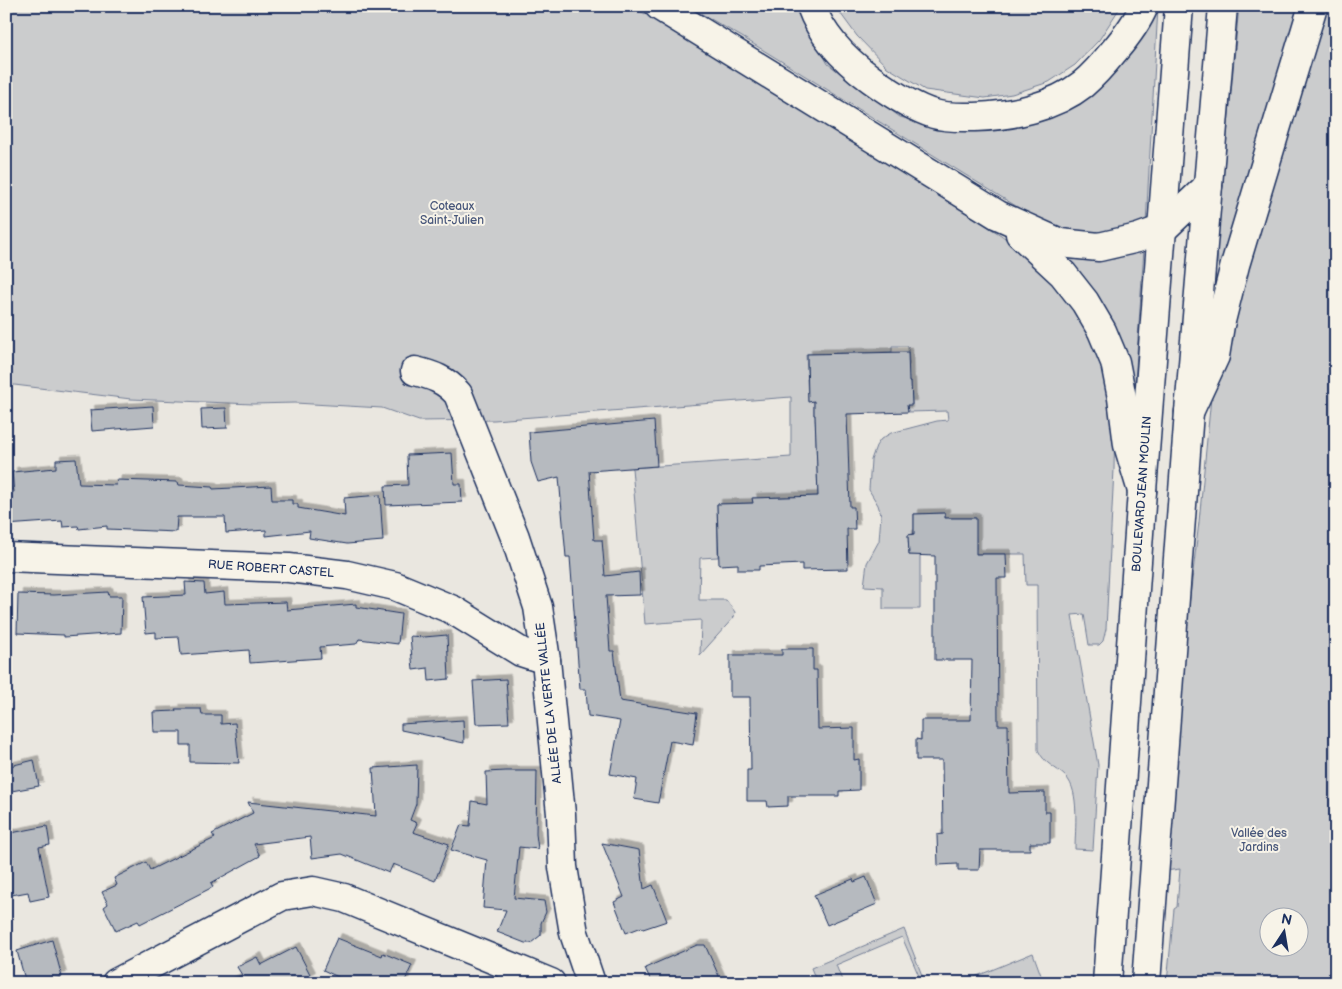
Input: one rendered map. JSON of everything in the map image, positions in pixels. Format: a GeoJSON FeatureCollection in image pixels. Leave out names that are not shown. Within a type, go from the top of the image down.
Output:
{"type":"FeatureCollection","features":[{"type":"Feature","properties":{"kind":"main road"},"geometry":{"type":"LineString","coordinates":[[659,6],[998,215],[1060,244],[1099,247],[1117,244],[1163,228],[1208,186]]}},
{"type":"Feature","properties":{"kind":"main road"},"geometry":{"type":"LineString","coordinates":[[811,6],[827,37],[852,64],[878,84],[914,106],[935,114],[956,117],[996,116],[1034,108],[1067,93],[1082,84],[1101,66],[1132,28],[1144,6]]}},
{"type":"Feature","properties":{"kind":"main road","name":"BOULEVARD JEAN MOULIN"},"geometry":{"type":"LineString","coordinates":[[1107,983],[1179,6]]}},
{"type":"Feature","properties":{"kind":"main road"},"geometry":{"type":"LineString","coordinates":[[1146,983],[1189,412],[1223,6]]}},
{"type":"Feature","properties":{"kind":"main road"},"geometry":{"type":"LineString","coordinates":[[1189,412],[1215,356],[1220,325],[1235,265],[1313,6]]}},
{"type":"Feature","properties":{"kind":"main road"},"geometry":{"type":"LineString","coordinates":[[998,215],[1064,274],[1085,302],[1102,331],[1115,362],[1128,445],[1142,491]]}},
{"type":"Feature","properties":{"kind":"main road","name":"ALLÉE DE LA VERTE VALLÉE"},"geometry":{"type":"LineString","coordinates":[[415,371],[434,376],[458,394],[515,537],[538,607],[546,660],[561,814],[563,868],[574,932],[591,983]]}},
{"type":"Feature","properties":{"kind":"main road","name":"RUE ROBERT CASTEL"},"geometry":{"type":"LineString","coordinates":[[6,557],[290,568],[348,575],[395,586],[453,610],[521,652],[546,660]]}},
{"type":"Feature","properties":{"kind":"main road"},"geometry":{"type":"LineString","coordinates":[[116,983],[282,896],[313,891],[344,898],[551,983]]}},
{"type":"Feature","properties":{"kind":"green space","name":"Coteaux Saint-Julien"},"geometry":{"type":"Polygon","coordinates":[[[44,6],[630,6],[672,28],[1001,235],[1026,254],[1069,302],[1086,329],[1102,364],[1115,417],[1106,629],[1103,641],[1099,645],[1089,645],[1084,614],[1072,615],[1098,765],[1093,850],[1075,849],[1076,811],[1073,791],[1066,777],[1047,762],[1038,750],[1037,585],[1026,585],[1025,554],[970,554],[976,549],[975,518],[945,518],[945,513],[914,514],[914,534],[908,535],[909,555],[920,555],[920,609],[883,609],[883,587],[864,586],[867,563],[879,541],[881,515],[878,505],[869,490],[871,460],[876,446],[881,439],[891,433],[948,420],[947,411],[908,412],[907,405],[912,404],[911,382],[905,382],[909,364],[908,346],[892,346],[892,352],[806,354],[807,373],[812,372],[807,379],[808,401],[814,401],[818,496],[753,498],[753,503],[717,504],[718,557],[700,558],[699,600],[726,600],[735,612],[734,617],[700,655],[701,620],[645,624],[632,468],[791,457],[791,397],[494,420],[419,421],[382,408],[295,403],[253,404],[131,399],[6,384],[6,9],[44,6]]]}},
{"type":"Feature","properties":{"kind":"green space"},"geometry":{"type":"Polygon","coordinates":[[[688,6],[796,6],[828,64],[900,117],[948,129],[1054,113],[1142,26],[1158,7],[1146,224],[1115,235],[1080,236],[1045,224],[742,37],[688,6]]]}},
{"type":"Feature","properties":{"kind":"green space"},"geometry":{"type":"Polygon","coordinates":[[[835,6],[1121,6],[1099,40],[1075,65],[1049,82],[1012,94],[985,98],[925,90],[887,67],[857,36],[835,6]]]}},
{"type":"Feature","properties":{"kind":"green space"},"geometry":{"type":"Polygon","coordinates":[[[1239,6],[1301,6],[1223,266],[1218,264],[1217,245],[1239,6]]]}},
{"type":"Feature","properties":{"kind":"green space","name":"Vallée des Jardins"},"geometry":{"type":"Polygon","coordinates":[[[1322,6],[1336,6],[1336,983],[1167,983],[1180,869],[1165,871],[1177,706],[1199,522],[1213,377],[1322,6]]]}},
{"type":"Feature","properties":{"kind":"green space"},"geometry":{"type":"Polygon","coordinates":[[[1047,248],[1079,257],[1114,259],[1144,248],[1135,383],[1130,385],[1047,248]]]}},
{"type":"Feature","properties":{"kind":"green space"},"geometry":{"type":"Polygon","coordinates":[[[904,929],[925,983],[922,983],[902,937],[836,965],[843,983],[817,983],[811,968],[904,929]]]}},
{"type":"Feature","properties":{"kind":"green space"},"geometry":{"type":"Polygon","coordinates":[[[1033,953],[1042,978],[1031,983],[960,983],[1033,953]]]}},
{"type":"Feature","properties":{"kind":"building"},"geometry":{"type":"Polygon","coordinates":[[[908,352],[912,405],[907,405],[908,412],[847,414],[850,507],[854,507],[855,529],[847,529],[848,569],[802,570],[802,564],[759,566],[759,570],[738,570],[738,564],[719,565],[717,504],[753,503],[752,498],[818,496],[814,401],[808,402],[807,354],[908,352]]]}},
{"type":"Feature","properties":{"kind":"building"},"geometry":{"type":"Polygon","coordinates":[[[153,406],[154,426],[92,431],[90,410],[153,406]]]}},
{"type":"Feature","properties":{"kind":"building"},"geometry":{"type":"Polygon","coordinates":[[[226,408],[227,428],[202,429],[201,409],[226,408]]]}},
{"type":"Feature","properties":{"kind":"building"},"geometry":{"type":"Polygon","coordinates":[[[654,421],[657,466],[589,471],[594,540],[602,540],[605,576],[639,572],[640,595],[606,596],[610,651],[614,651],[620,701],[697,713],[693,745],[670,741],[658,803],[634,799],[637,779],[610,774],[620,721],[588,716],[586,689],[580,689],[570,557],[566,557],[559,477],[538,482],[531,462],[529,432],[654,421]]]}},
{"type":"Feature","properties":{"kind":"building"},"geometry":{"type":"Polygon","coordinates":[[[452,453],[454,484],[461,484],[462,502],[386,505],[385,486],[408,485],[407,455],[452,453]]]}},
{"type":"Feature","properties":{"kind":"building"},"geometry":{"type":"Polygon","coordinates":[[[76,459],[79,484],[116,485],[117,480],[178,482],[179,485],[212,487],[213,489],[271,486],[272,500],[292,500],[292,504],[298,504],[298,508],[345,516],[344,498],[380,495],[383,541],[347,544],[309,538],[310,531],[266,536],[266,530],[226,533],[225,517],[177,517],[176,532],[107,529],[107,526],[79,529],[78,526],[63,527],[62,521],[6,525],[6,492],[14,492],[12,472],[56,468],[56,460],[76,459]]]}},
{"type":"Feature","properties":{"kind":"building"},"geometry":{"type":"Polygon","coordinates":[[[945,513],[945,518],[976,518],[976,554],[1006,554],[1007,578],[997,578],[998,725],[1008,725],[1009,793],[1045,792],[1045,812],[1050,812],[1050,843],[1030,843],[1030,850],[980,850],[979,870],[958,870],[958,864],[938,865],[937,835],[943,834],[942,760],[916,760],[916,739],[921,740],[921,720],[971,720],[972,660],[935,660],[935,556],[909,555],[908,535],[914,534],[914,514],[945,513]]]}},
{"type":"Feature","properties":{"kind":"building"},"geometry":{"type":"Polygon","coordinates":[[[185,582],[204,583],[205,594],[224,592],[225,604],[286,602],[287,610],[356,604],[356,607],[401,614],[398,644],[359,639],[356,644],[320,647],[321,658],[250,663],[249,650],[181,655],[179,637],[156,638],[156,632],[146,633],[143,597],[186,595],[185,582]]]}},
{"type":"Feature","properties":{"kind":"building"},"geometry":{"type":"Polygon","coordinates":[[[108,592],[109,596],[122,596],[121,633],[64,637],[64,635],[17,633],[18,594],[54,595],[108,592]]]}},
{"type":"Feature","properties":{"kind":"building"},"geometry":{"type":"Polygon","coordinates":[[[447,635],[449,679],[429,681],[428,668],[413,670],[410,636],[447,635]]]}},
{"type":"Feature","properties":{"kind":"building"},"geometry":{"type":"Polygon","coordinates":[[[782,649],[813,649],[813,670],[817,670],[818,729],[854,728],[854,760],[859,759],[859,790],[839,791],[839,796],[788,796],[788,806],[768,807],[767,801],[747,801],[747,770],[751,770],[750,697],[730,697],[730,655],[782,655],[782,649]]]}},
{"type":"Feature","properties":{"kind":"building"},"geometry":{"type":"Polygon","coordinates":[[[506,679],[509,723],[476,724],[473,681],[506,679]]]}},
{"type":"Feature","properties":{"kind":"building"},"geometry":{"type":"Polygon","coordinates":[[[175,709],[201,709],[202,715],[221,715],[221,724],[235,723],[239,763],[190,762],[190,745],[181,745],[181,732],[154,732],[153,712],[176,711],[175,709]]]}},
{"type":"Feature","properties":{"kind":"building"},"geometry":{"type":"Polygon","coordinates":[[[463,720],[464,743],[401,730],[401,724],[463,720]]]}},
{"type":"Feature","properties":{"kind":"building"},"geometry":{"type":"Polygon","coordinates":[[[34,760],[39,786],[6,792],[6,767],[34,760]]]}},
{"type":"Feature","properties":{"kind":"building"},"geometry":{"type":"Polygon","coordinates":[[[417,765],[416,804],[410,820],[417,823],[413,832],[449,844],[435,881],[393,864],[389,873],[342,854],[312,858],[310,837],[254,844],[260,856],[211,883],[213,887],[140,924],[138,921],[116,931],[104,907],[108,904],[102,892],[117,885],[114,878],[146,862],[150,870],[215,838],[212,834],[253,813],[248,802],[376,816],[373,768],[417,765]]]}},
{"type":"Feature","properties":{"kind":"building"},"geometry":{"type":"Polygon","coordinates":[[[537,771],[536,834],[538,849],[519,847],[514,898],[544,901],[546,912],[541,923],[541,935],[531,943],[525,943],[497,932],[506,910],[483,908],[487,860],[451,850],[461,825],[470,826],[472,801],[487,804],[486,772],[537,771]]]}},
{"type":"Feature","properties":{"kind":"building"},"geometry":{"type":"Polygon","coordinates":[[[47,826],[50,845],[39,847],[49,897],[30,901],[28,892],[6,896],[6,834],[47,826]]]}},
{"type":"Feature","properties":{"kind":"building"},"geometry":{"type":"Polygon","coordinates":[[[602,843],[639,850],[644,889],[653,885],[667,921],[626,933],[614,902],[624,897],[602,843]]]}},
{"type":"Feature","properties":{"kind":"building"},"geometry":{"type":"Polygon","coordinates":[[[866,877],[877,904],[827,925],[814,895],[853,879],[854,882],[866,877]]]}},
{"type":"Feature","properties":{"kind":"building"},"geometry":{"type":"Polygon","coordinates":[[[337,938],[382,956],[383,953],[412,965],[404,983],[351,983],[323,970],[337,938]]]}},
{"type":"Feature","properties":{"kind":"building"},"geometry":{"type":"Polygon","coordinates":[[[52,940],[62,977],[41,983],[26,983],[17,951],[52,940]]]}},
{"type":"Feature","properties":{"kind":"building"},"geometry":{"type":"Polygon","coordinates":[[[697,945],[705,945],[722,983],[652,983],[645,968],[697,945]]]}},
{"type":"Feature","properties":{"kind":"building"},"geometry":{"type":"Polygon","coordinates":[[[296,947],[311,976],[298,983],[227,983],[242,975],[237,967],[257,957],[261,965],[296,947]]]}}]}
